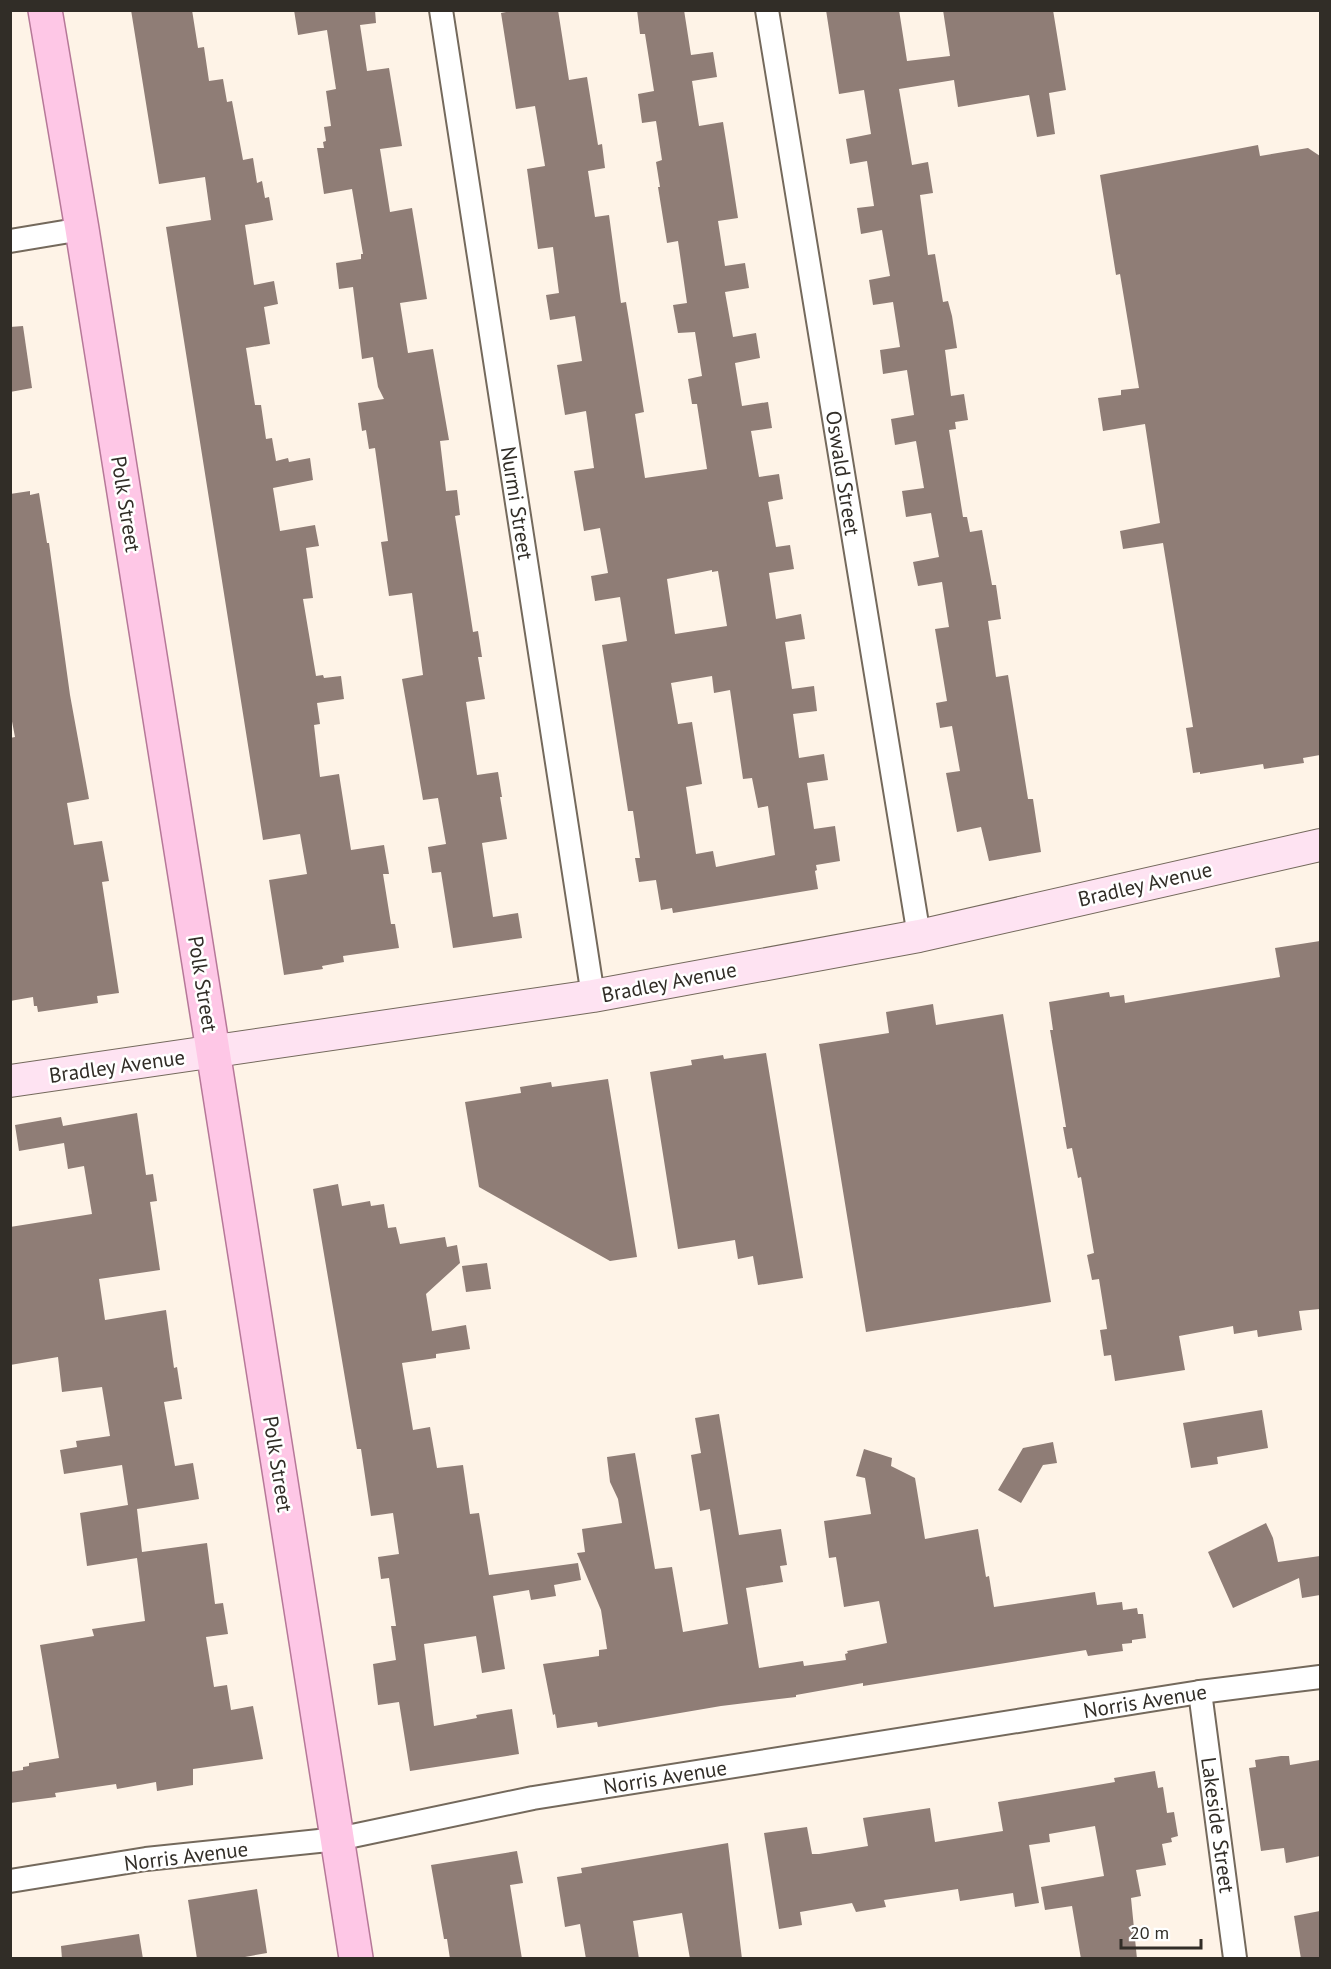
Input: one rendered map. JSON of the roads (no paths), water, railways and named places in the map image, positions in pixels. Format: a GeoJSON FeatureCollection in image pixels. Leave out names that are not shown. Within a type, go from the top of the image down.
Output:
{"type":"FeatureCollection","features":[{"type":"Feature","properties":{"kind":"main road","name":"Polk Street"},"geometry":{"type":"LineString","coordinates":[[45,10],[82,229],[356,1959]]}},
{"type":"Feature","properties":{"kind":"street","name":"Nurmi Street"},"geometry":{"type":"LineString","coordinates":[[441,10],[593,996]]}},
{"type":"Feature","properties":{"kind":"street","name":"Oswald Street"},"geometry":{"type":"LineString","coordinates":[[767,10],[919,936]]}},
{"type":"Feature","properties":{"kind":"street"},"geometry":{"type":"LineString","coordinates":[[10,241],[82,229]]}},
{"type":"Feature","properties":{"kind":"street","name":"Bradley Avenue"},"geometry":{"type":"LineString","coordinates":[[10,1081],[593,996],[919,936],[1320,844]]}},
{"type":"Feature","properties":{"kind":"street","name":"Norris Avenue"},"geometry":{"type":"LineString","coordinates":[[10,1881],[146,1860],[338,1839],[533,1798],[1200,1692],[1320,1677]]}},
{"type":"Feature","properties":{"kind":"street","name":"Lakeside Street"},"geometry":{"type":"LineString","coordinates":[[1200,1692],[1235,1959]]}}]}
